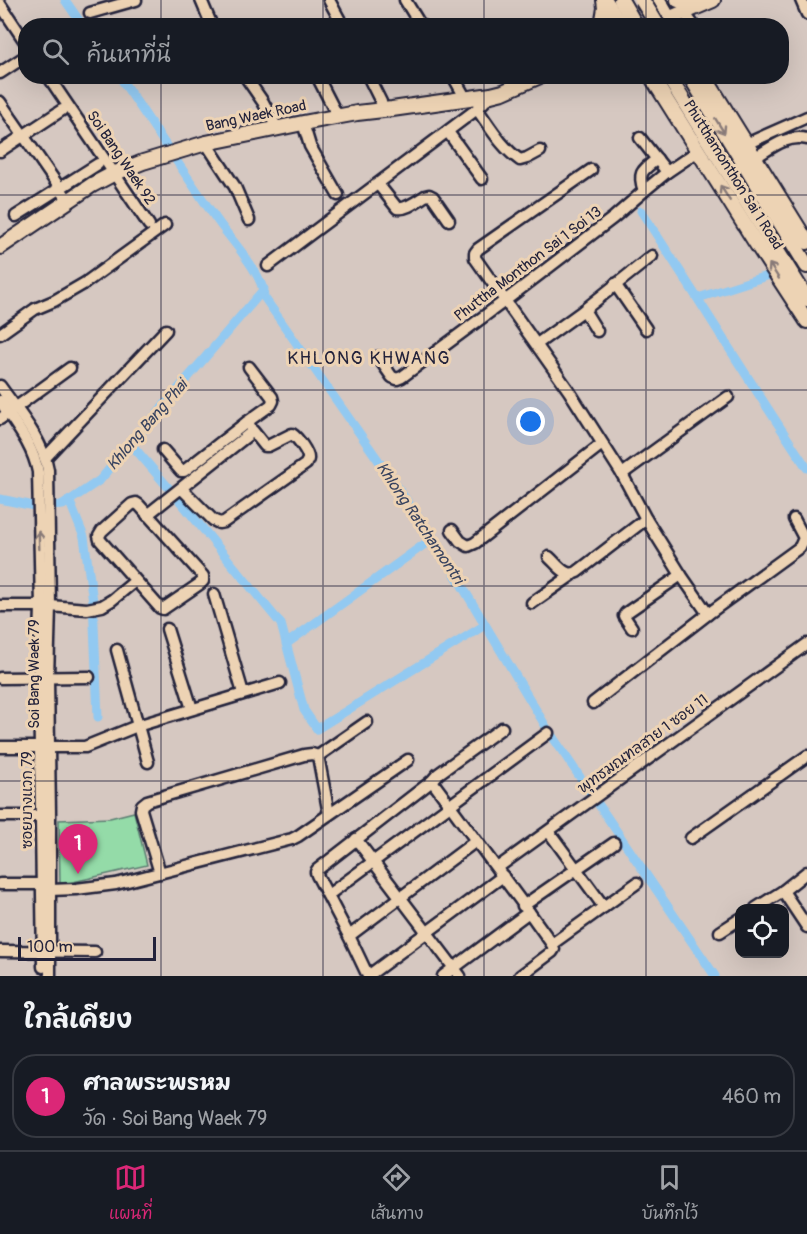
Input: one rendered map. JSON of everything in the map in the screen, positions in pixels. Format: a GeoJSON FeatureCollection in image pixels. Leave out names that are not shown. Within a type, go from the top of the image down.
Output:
{"type":"FeatureCollection","features":[{"type":"Feature","properties":{"kind":"main road"},"geometry":{"type":"LineString","coordinates":[[603,18],[605,0]]}},
{"type":"Feature","properties":{"kind":"main road"},"geometry":{"type":"LineString","coordinates":[[605,0],[616,18]]}},
{"type":"Feature","properties":{"kind":"main road"},"geometry":{"type":"LineString","coordinates":[[621,0],[631,18]]}},
{"type":"Feature","properties":{"kind":"main road"},"geometry":{"type":"LineString","coordinates":[[642,0],[661,18]]}},
{"type":"Feature","properties":{"kind":"main road"},"geometry":{"type":"LineString","coordinates":[[657,0],[664,18]]}},
{"type":"Feature","properties":{"kind":"main road"},"geometry":{"type":"LineString","coordinates":[[670,18],[681,6],[710,1]]}},
{"type":"Feature","properties":{"kind":"main road","name":"Bang Waek Road"},"geometry":{"type":"LineString","coordinates":[[0,246],[92,185],[143,162],[201,145],[277,128],[491,95],[522,84]]}},
{"type":"Feature","properties":{"kind":"main road","name":"Phutthamonthon Sai 1 Road"},"geometry":{"type":"LineString","coordinates":[[657,84],[807,321]]}},
{"type":"Feature","properties":{"kind":"main road","name":"Phutthamonthon Sai 1 Road"},"geometry":{"type":"LineString","coordinates":[[673,84],[807,299]]}},
{"type":"Feature","properties":{"kind":"main road","name":"Phutthamonthon Sai 1 Road"},"geometry":{"type":"LineString","coordinates":[[695,84],[807,266]]}},
{"type":"Feature","properties":{"kind":"main road","name":"Phutthamonthon Sai 1 Road"},"geometry":{"type":"LineString","coordinates":[[708,84],[807,242]]}},
{"type":"Feature","properties":{"kind":"street"},"geometry":{"type":"LineString","coordinates":[[90,13],[136,0]]}},
{"type":"Feature","properties":{"kind":"street"},"geometry":{"type":"LineString","coordinates":[[201,0],[209,18]]}},
{"type":"Feature","properties":{"kind":"street"},"geometry":{"type":"LineString","coordinates":[[329,0],[339,18]]}},
{"type":"Feature","properties":{"kind":"street"},"geometry":{"type":"LineString","coordinates":[[405,0],[416,18]]}},
{"type":"Feature","properties":{"kind":"street"},"geometry":{"type":"LineString","coordinates":[[801,0],[807,14]]}},
{"type":"Feature","properties":{"kind":"street"},"geometry":{"type":"LineString","coordinates":[[0,4],[18,31]]}},
{"type":"Feature","properties":{"kind":"street"},"geometry":{"type":"LineString","coordinates":[[0,73],[18,61]]}},
{"type":"Feature","properties":{"kind":"street","name":"Soi Bang Waek 92"},"geometry":{"type":"LineString","coordinates":[[53,84],[149,225]]}},
{"type":"Feature","properties":{"kind":"street"},"geometry":{"type":"LineString","coordinates":[[251,84],[277,128]]}},
{"type":"Feature","properties":{"kind":"street"},"geometry":{"type":"LineString","coordinates":[[321,84],[338,117]]}},
{"type":"Feature","properties":{"kind":"street"},"geometry":{"type":"LineString","coordinates":[[372,84],[381,102],[382,110]]}},
{"type":"Feature","properties":{"kind":"street"},"geometry":{"type":"LineString","coordinates":[[458,84],[466,99]]}},
{"type":"Feature","properties":{"kind":"street"},"geometry":{"type":"LineString","coordinates":[[268,266],[448,132],[491,95]]}},
{"type":"Feature","properties":{"kind":"street"},"geometry":{"type":"LineString","coordinates":[[0,102],[68,200]]}},
{"type":"Feature","properties":{"kind":"street"},"geometry":{"type":"LineString","coordinates":[[477,109],[507,150],[520,160],[540,151]]}},
{"type":"Feature","properties":{"kind":"street"},"geometry":{"type":"LineString","coordinates":[[0,151],[62,110]]}},
{"type":"Feature","properties":{"kind":"street"},"geometry":{"type":"LineString","coordinates":[[746,144],[807,117]]}},
{"type":"Feature","properties":{"kind":"street"},"geometry":{"type":"LineString","coordinates":[[303,123],[310,146],[338,195]]}},
{"type":"Feature","properties":{"kind":"street"},"geometry":{"type":"LineString","coordinates":[[448,132],[482,180]]}},
{"type":"Feature","properties":{"kind":"street"},"geometry":{"type":"LineString","coordinates":[[640,138],[667,172]]}},
{"type":"Feature","properties":{"kind":"street"},"geometry":{"type":"LineString","coordinates":[[754,158],[788,138],[807,139]]}},
{"type":"Feature","properties":{"kind":"street"},"geometry":{"type":"LineString","coordinates":[[201,145],[235,187],[249,220]]}},
{"type":"Feature","properties":{"kind":"street","name":"Phuttha Monthon Sai 1 Soi 13"},"geometry":{"type":"LineString","coordinates":[[378,357],[392,377],[397,379],[402,377],[613,218],[667,172],[698,151]]}},
{"type":"Feature","properties":{"kind":"street"},"geometry":{"type":"LineString","coordinates":[[644,191],[640,175],[657,159]]}},
{"type":"Feature","properties":{"kind":"street"},"geometry":{"type":"LineString","coordinates":[[16,216],[98,164]]}},
{"type":"Feature","properties":{"kind":"street"},"geometry":{"type":"LineString","coordinates":[[591,170],[478,249],[475,258],[537,345],[622,474],[646,519],[708,615]]}},
{"type":"Feature","properties":{"kind":"street"},"geometry":{"type":"LineString","coordinates":[[378,184],[400,209],[425,196],[433,197],[449,220]]}},
{"type":"Feature","properties":{"kind":"street"},"geometry":{"type":"LineString","coordinates":[[0,334],[35,309],[85,283],[165,225]]}},
{"type":"Feature","properties":{"kind":"street"},"geometry":{"type":"LineString","coordinates":[[537,345],[652,256]]}},
{"type":"Feature","properties":{"kind":"street"},"geometry":{"type":"LineString","coordinates":[[615,284],[646,329]]}},
{"type":"Feature","properties":{"kind":"street"},"geometry":{"type":"LineString","coordinates":[[584,310],[597,332]]}},
{"type":"Feature","properties":{"kind":"street"},"geometry":{"type":"LineString","coordinates":[[45,458],[166,330]]}},
{"type":"Feature","properties":{"kind":"street"},"geometry":{"type":"LineString","coordinates":[[147,515],[177,492],[250,427],[271,405],[272,396],[249,367]]}},
{"type":"Feature","properties":{"kind":"street"},"geometry":{"type":"LineString","coordinates":[[8,413],[70,368]]}},
{"type":"Feature","properties":{"kind":"street"},"geometry":{"type":"LineString","coordinates":[[0,386],[8,413],[33,434],[45,458],[48,470],[43,500]]}},
{"type":"Feature","properties":{"kind":"street"},"geometry":{"type":"LineString","coordinates":[[622,474],[728,397]]}},
{"type":"Feature","properties":{"kind":"street"},"geometry":{"type":"LineString","coordinates":[[0,402],[27,442],[36,462],[43,500]]}},
{"type":"Feature","properties":{"kind":"street"},"geometry":{"type":"LineString","coordinates":[[164,450],[181,471],[184,471],[250,427]]}},
{"type":"Feature","properties":{"kind":"street"},"geometry":{"type":"LineString","coordinates":[[177,492],[213,520],[219,523],[224,522],[306,464],[308,455],[296,436],[292,434],[265,446],[250,427]]}},
{"type":"Feature","properties":{"kind":"street"},"geometry":{"type":"LineString","coordinates":[[452,530],[460,541],[468,546],[475,543],[602,444]]}},
{"type":"Feature","properties":{"kind":"street","name":"ซอยบางแวก 79"},"geometry":{"type":"LineString","coordinates":[[43,500],[47,886],[47,951],[43,976]]}},
{"type":"Feature","properties":{"kind":"street"},"geometry":{"type":"LineString","coordinates":[[132,504],[139,505],[147,515],[203,576],[203,580],[163,609],[135,581],[99,536],[132,504]]}},
{"type":"Feature","properties":{"kind":"street"},"geometry":{"type":"LineString","coordinates":[[532,603],[646,519]]}},
{"type":"Feature","properties":{"kind":"street"},"geometry":{"type":"LineString","coordinates":[[593,703],[800,547],[804,538],[794,519]]}},
{"type":"Feature","properties":{"kind":"street"},"geometry":{"type":"LineString","coordinates":[[549,556],[567,574],[572,575]]}},
{"type":"Feature","properties":{"kind":"street"},"geometry":{"type":"LineString","coordinates":[[632,628],[624,616],[626,613],[681,575]]}},
{"type":"Feature","properties":{"kind":"street"},"geometry":{"type":"LineString","coordinates":[[0,606],[87,609],[102,606],[135,581]]}},
{"type":"Feature","properties":{"kind":"street"},"geometry":{"type":"LineString","coordinates":[[214,594],[243,693]]}},
{"type":"Feature","properties":{"kind":"street"},"geometry":{"type":"LineString","coordinates":[[167,629],[192,710]]}},
{"type":"Feature","properties":{"kind":"street","name":"พุทธมณฑลสาย 1 ซอย 11"},"geometry":{"type":"LineString","coordinates":[[368,976],[427,933],[582,807],[807,644]]}},
{"type":"Feature","properties":{"kind":"street"},"geometry":{"type":"LineString","coordinates":[[117,650],[148,762]]}},
{"type":"Feature","properties":{"kind":"street"},"geometry":{"type":"LineString","coordinates":[[0,678],[89,677]]}},
{"type":"Feature","properties":{"kind":"street"},"geometry":{"type":"LineString","coordinates":[[0,747],[85,747],[137,726],[280,683]]}},
{"type":"Feature","properties":{"kind":"street"},"geometry":{"type":"LineString","coordinates":[[318,756],[367,722]]}},
{"type":"Feature","properties":{"kind":"street"},"geometry":{"type":"LineString","coordinates":[[368,976],[316,870],[438,774],[502,728]]}},
{"type":"Feature","properties":{"kind":"street"},"geometry":{"type":"LineString","coordinates":[[328,896],[548,733]]}},
{"type":"Feature","properties":{"kind":"street"},"geometry":{"type":"LineString","coordinates":[[160,873],[141,810],[142,805],[147,801],[304,755],[318,756]]}},
{"type":"Feature","properties":{"kind":"street"},"geometry":{"type":"LineString","coordinates":[[318,756],[329,814]]}},
{"type":"Feature","properties":{"kind":"street"},"geometry":{"type":"LineString","coordinates":[[691,838],[807,756]]}},
{"type":"Feature","properties":{"kind":"street"},"geometry":{"type":"LineString","coordinates":[[0,884],[109,885],[292,839],[408,760]]}},
{"type":"Feature","properties":{"kind":"street"},"geometry":{"type":"LineString","coordinates":[[432,781],[552,944],[554,949],[552,952],[520,976]]}},
{"type":"Feature","properties":{"kind":"street"},"geometry":{"type":"LineString","coordinates":[[0,816],[46,816]]}},
{"type":"Feature","properties":{"kind":"street"},"geometry":{"type":"LineString","coordinates":[[549,832],[604,907]]}},
{"type":"Feature","properties":{"kind":"street"},"geometry":{"type":"LineString","coordinates":[[356,839],[457,972]]}},
{"type":"Feature","properties":{"kind":"street"},"geometry":{"type":"LineString","coordinates":[[350,936],[476,842]]}},
{"type":"Feature","properties":{"kind":"street"},"geometry":{"type":"LineString","coordinates":[[443,976],[457,972],[526,909],[576,869],[614,843]]}},
{"type":"Feature","properties":{"kind":"street"},"geometry":{"type":"LineString","coordinates":[[764,904],[807,872]]}},
{"type":"Feature","properties":{"kind":"street"},"geometry":{"type":"LineString","coordinates":[[552,944],[637,884]]}},
{"type":"Feature","properties":{"kind":"street"},"geometry":{"type":"LineString","coordinates":[[783,891],[807,927]]}},
{"type":"Feature","properties":{"kind":"street"},"geometry":{"type":"LineString","coordinates":[[720,932],[735,922]]}},
{"type":"Feature","properties":{"kind":"street"},"geometry":{"type":"LineString","coordinates":[[0,951],[94,952]]}},
{"type":"Feature","properties":{"kind":"street"},"geometry":{"type":"LineString","coordinates":[[47,951],[50,976]]}},
{"type":"Feature","properties":{"kind":"green space"},"geometry":{"type":"Polygon","coordinates":[[[134,812],[147,865],[60,885],[59,820],[110,818],[134,812]]]}},
{"type":"Feature","properties":{"kind":"waterway","name":"Khlong Ratchamontri"},"geometry":{"type":"LineString","coordinates":[[65,0],[77,18]]}},
{"type":"Feature","properties":{"kind":"waterway","name":"Khlong Ratchamontri"},"geometry":{"type":"LineString","coordinates":[[124,84],[217,220],[253,268],[263,288],[264,297],[437,544],[548,730],[715,976]]}},
{"type":"Feature","properties":{"kind":"waterway"},"geometry":{"type":"LineString","coordinates":[[641,211],[807,468]]}},
{"type":"Feature","properties":{"kind":"waterway"},"geometry":{"type":"LineString","coordinates":[[698,298],[807,263]]}},
{"type":"Feature","properties":{"kind":"waterway","name":"Khlong Bang Phai"},"geometry":{"type":"LineString","coordinates":[[0,499],[39,507],[63,505],[100,480],[264,289]]}},
{"type":"Feature","properties":{"kind":"waterway"},"geometry":{"type":"LineString","coordinates":[[131,444],[281,624],[304,710],[317,729],[485,625]]}},
{"type":"Feature","properties":{"kind":"waterway"},"geometry":{"type":"LineString","coordinates":[[69,500],[84,537],[93,601],[98,717]]}},
{"type":"Feature","properties":{"kind":"waterway"},"geometry":{"type":"LineString","coordinates":[[286,644],[433,538]]}},
{"type":"Feature","properties":{"kind":"place","name":"ศาลพระพรหม"},"geometry":{"type":"Point","coordinates":[78,874]}},
{"type":"Feature","properties":{"kind":"district","name":"KHLONG KHWANG"},"geometry":{"type":"Point","coordinates":[369,358]}}]}
